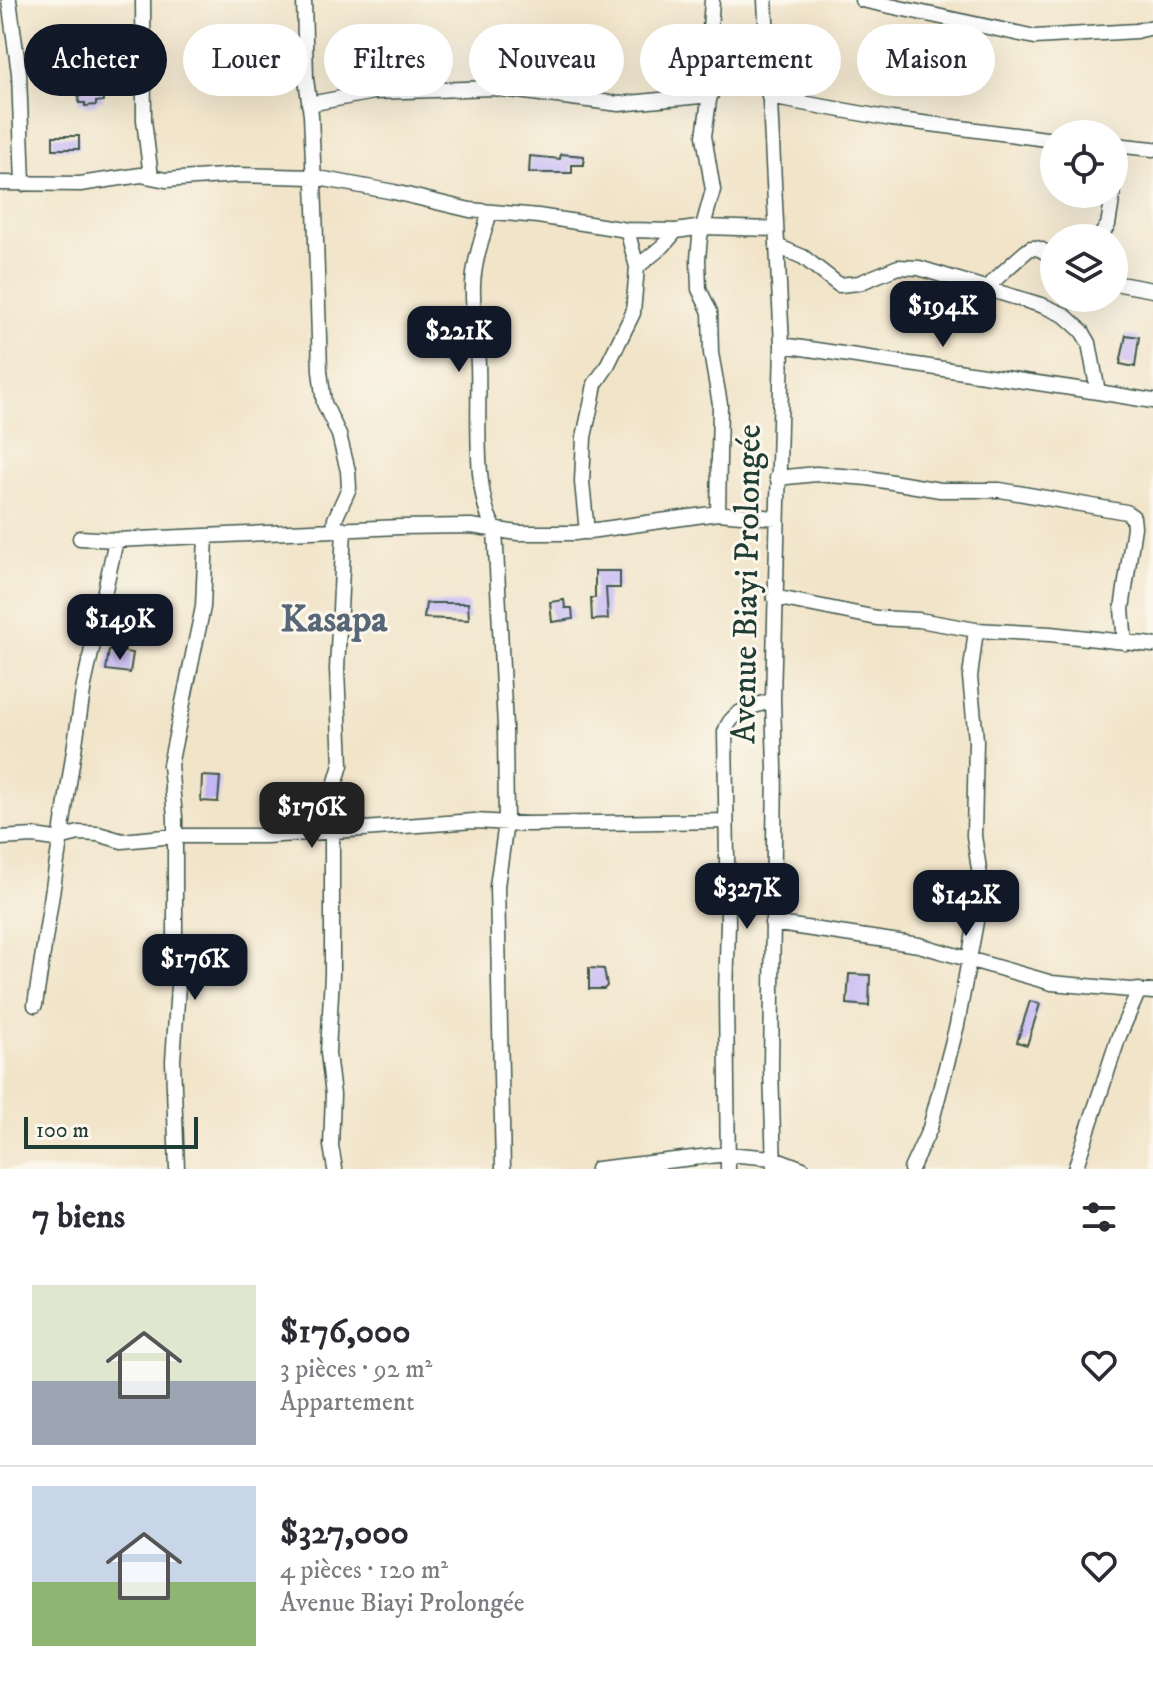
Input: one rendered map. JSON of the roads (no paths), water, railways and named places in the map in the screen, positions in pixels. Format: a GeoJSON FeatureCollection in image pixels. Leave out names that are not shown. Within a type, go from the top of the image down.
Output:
{"type":"FeatureCollection","features":[{"type":"Feature","properties":{"kind":"street"},"geometry":{"type":"LineString","coordinates":[[9,0],[19,73],[23,184]]}},
{"type":"Feature","properties":{"kind":"street"},"geometry":{"type":"LineString","coordinates":[[143,0],[144,120],[151,177]]}},
{"type":"Feature","properties":{"kind":"street"},"geometry":{"type":"LineString","coordinates":[[304,0],[320,371],[324,403],[339,435],[349,488],[335,519],[339,530],[337,669],[341,765],[332,795],[332,1003],[328,1053],[333,1095],[331,1146],[335,1169]]}},
{"type":"Feature","properties":{"kind":"street"},"geometry":{"type":"LineString","coordinates":[[710,24],[712,0]]}},
{"type":"Feature","properties":{"kind":"street","name":"Avenue Biayi Prolongée"},"geometry":{"type":"LineString","coordinates":[[765,0],[782,345],[774,597],[774,1163]]}},
{"type":"Feature","properties":{"kind":"street"},"geometry":{"type":"LineString","coordinates":[[862,0],[1035,37],[1136,31],[1153,27]]}},
{"type":"Feature","properties":{"kind":"street"},"geometry":{"type":"LineString","coordinates":[[309,104],[374,92],[493,88],[619,104],[701,96]]}},
{"type":"Feature","properties":{"kind":"street"},"geometry":{"type":"LineString","coordinates":[[711,96],[704,136],[713,190],[698,259],[699,289],[710,312],[711,353],[720,404],[718,513]]}},
{"type":"Feature","properties":{"kind":"street"},"geometry":{"type":"LineString","coordinates":[[769,97],[905,121],[1040,138]]}},
{"type":"Feature","properties":{"kind":"street"},"geometry":{"type":"LineString","coordinates":[[1128,147],[1153,149]]}},
{"type":"Feature","properties":{"kind":"street"},"geometry":{"type":"LineString","coordinates":[[0,183],[80,184],[141,175],[166,180],[238,175],[313,177],[490,212],[627,230],[676,231],[703,227],[776,229]]}},
{"type":"Feature","properties":{"kind":"street"},"geometry":{"type":"LineString","coordinates":[[490,212],[473,281],[473,304],[480,406],[478,455],[484,505],[495,529],[505,727],[506,823],[497,886],[503,1169]]}},
{"type":"Feature","properties":{"kind":"street"},"geometry":{"type":"LineString","coordinates":[[587,532],[582,482],[584,437],[595,384],[629,324],[637,267],[627,230]]}},
{"type":"Feature","properties":{"kind":"street"},"geometry":{"type":"LineString","coordinates":[[637,267],[676,231]]}},
{"type":"Feature","properties":{"kind":"street"},"geometry":{"type":"LineString","coordinates":[[777,246],[803,257],[839,285],[859,283],[898,267],[919,268],[1064,315],[1082,331],[1089,343],[1098,392]]}},
{"type":"Feature","properties":{"kind":"street"},"geometry":{"type":"LineString","coordinates":[[986,288],[1027,249],[1040,250]]}},
{"type":"Feature","properties":{"kind":"street"},"geometry":{"type":"LineString","coordinates":[[1128,286],[1153,290]]}},
{"type":"Feature","properties":{"kind":"street"},"geometry":{"type":"LineString","coordinates":[[782,345],[1153,401]]}},
{"type":"Feature","properties":{"kind":"street"},"geometry":{"type":"LineString","coordinates":[[777,478],[816,474],[868,478],[940,490],[1000,490],[1126,512],[1133,517],[1134,527],[1122,609],[1125,643]]}},
{"type":"Feature","properties":{"kind":"street"},"geometry":{"type":"LineString","coordinates":[[80,538],[116,540],[429,526],[518,533],[587,532],[718,513],[776,518]]}},
{"type":"Feature","properties":{"kind":"street"},"geometry":{"type":"LineString","coordinates":[[177,1169],[173,1083],[178,986],[175,836],[170,765],[203,607],[206,536]]}},
{"type":"Feature","properties":{"kind":"street"},"geometry":{"type":"LineString","coordinates":[[35,1005],[84,685],[116,540]]}},
{"type":"Feature","properties":{"kind":"street"},"geometry":{"type":"LineString","coordinates":[[774,597],[877,618],[1153,645]]}},
{"type":"Feature","properties":{"kind":"street"},"geometry":{"type":"LineString","coordinates":[[911,1169],[930,1128],[965,991],[982,889],[974,836],[976,740],[970,677],[976,630]]}},
{"type":"Feature","properties":{"kind":"street"},"geometry":{"type":"LineString","coordinates":[[728,1161],[725,732],[728,722],[739,712],[773,700]]}},
{"type":"Feature","properties":{"kind":"street"},"geometry":{"type":"LineString","coordinates":[[0,838],[61,838],[79,833],[98,834],[122,841],[175,836],[266,836],[474,821],[629,824],[725,821]]}},
{"type":"Feature","properties":{"kind":"street"},"geometry":{"type":"LineString","coordinates":[[772,923],[919,945],[1052,983],[1146,991],[1119,1036],[1075,1169]]}},
{"type":"Feature","properties":{"kind":"street"},"geometry":{"type":"LineString","coordinates":[[597,1169],[728,1161],[774,1163],[803,1169]]}},
{"type":"Feature","properties":{"kind":"district","name":"Kasapa"},"geometry":{"type":"Point","coordinates":[334,620]}}]}
